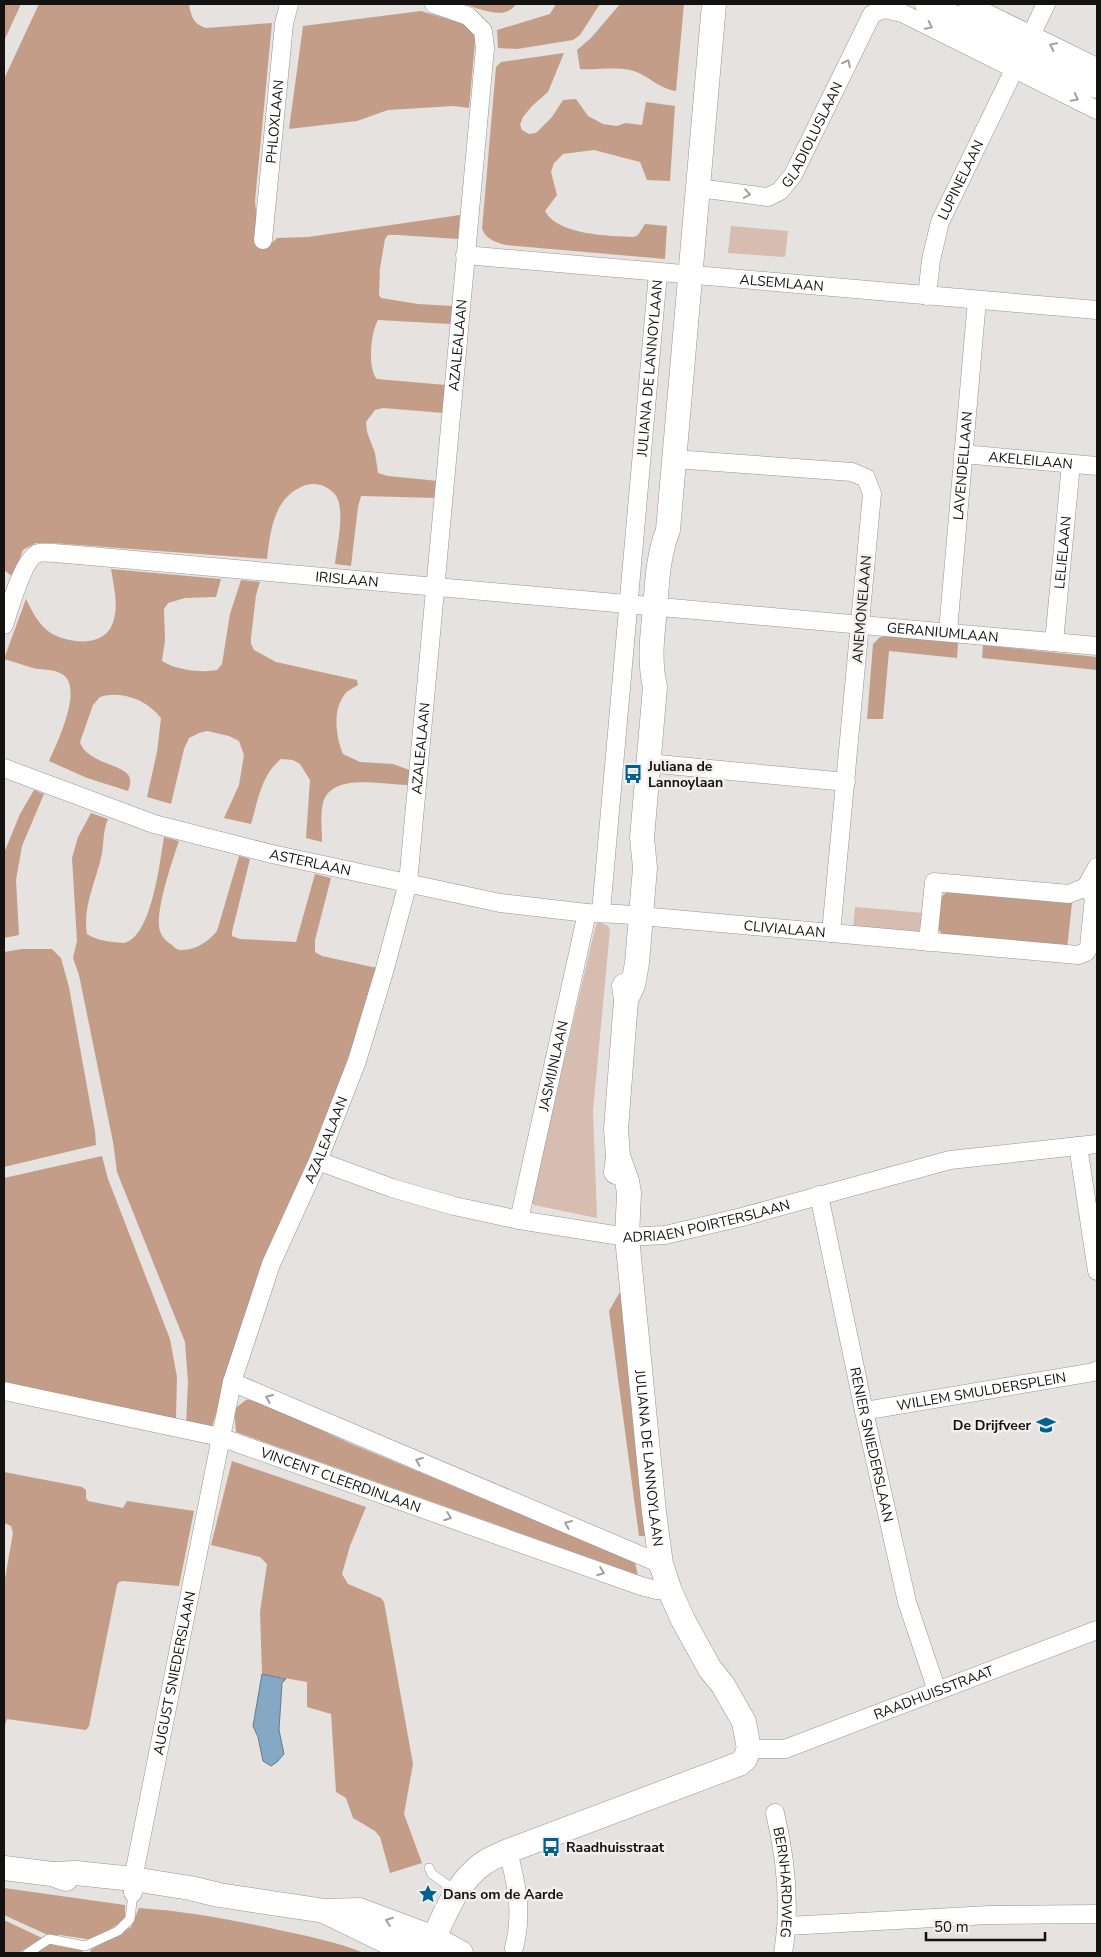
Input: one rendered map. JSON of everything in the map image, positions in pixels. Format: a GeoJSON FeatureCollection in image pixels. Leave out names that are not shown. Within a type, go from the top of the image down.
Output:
{"type":"FeatureCollection","features":[{"type":"Feature","properties":{"kind":"street","name":"PHLOXLAAN"},"geometry":{"type":"LineString","coordinates":[[263,240],[284,24],[289,4]]}},
{"type":"Feature","properties":{"kind":"street","name":"AZALEALAAN"},"geometry":{"type":"LineString","coordinates":[[220,1437],[232,1382],[271,1264],[318,1161],[357,1061],[408,884],[484,56],[483,31],[468,16],[434,4]]}},
{"type":"Feature","properties":{"kind":"street"},"geometry":{"type":"LineString","coordinates":[[968,4],[1031,35],[1096,82]]}},
{"type":"Feature","properties":{"kind":"street"},"geometry":{"type":"LineString","coordinates":[[1031,35],[1046,4]]}},
{"type":"Feature","properties":{"kind":"street"},"geometry":{"type":"LineString","coordinates":[[942,7],[1096,82]]}},
{"type":"Feature","properties":{"kind":"street","name":"GLADIOLUSLAAN"},"geometry":{"type":"LineString","coordinates":[[698,188],[768,197],[780,191],[793,175],[872,14],[884,9],[902,12],[1015,68]]}},
{"type":"Feature","properties":{"kind":"street","name":"JULIANA DE LANNOYLAAN"},"geometry":{"type":"LineString","coordinates":[[717,11],[698,188],[692,276],[668,530],[663,542],[658,569],[661,607],[651,648],[655,687],[642,838],[645,868],[635,916],[637,966],[633,985],[626,1000],[616,1129],[618,1156],[627,1181],[630,1203],[627,1237],[654,1512],[662,1564],[670,1591],[683,1620],[710,1669],[714,1689],[734,1727],[749,1749]]}},
{"type":"Feature","properties":{"kind":"street"},"geometry":{"type":"LineString","coordinates":[[1015,68],[1097,110]]}},
{"type":"Feature","properties":{"kind":"street","name":"LUPINELAAN"},"geometry":{"type":"LineString","coordinates":[[927,296],[931,260],[940,222],[1015,68]]}},
{"type":"Feature","properties":{"kind":"street","name":"ALSEMLAAN"},"geometry":{"type":"LineString","coordinates":[[465,255],[1097,310]]}},
{"type":"Feature","properties":{"kind":"street","name":"JULIANA DE LANNOYLAAN"},"geometry":{"type":"LineString","coordinates":[[594,913],[628,604],[658,273]]}},
{"type":"Feature","properties":{"kind":"street","name":"LAVENDELLAAN"},"geometry":{"type":"LineString","coordinates":[[948,632],[977,300]]}},
{"type":"Feature","properties":{"kind":"street","name":"AKELEILAAN"},"geometry":{"type":"LineString","coordinates":[[963,454],[1097,466]]}},
{"type":"Feature","properties":{"kind":"street","name":"ANEMONELAAN"},"geometry":{"type":"LineString","coordinates":[[674,459],[852,472],[866,478],[872,494],[831,933]]}},
{"type":"Feature","properties":{"kind":"street","name":"LELIELAAN"},"geometry":{"type":"LineString","coordinates":[[1054,642],[1072,464]]}},
{"type":"Feature","properties":{"kind":"street","name":"IRISLAAN"},"geometry":{"type":"LineString","coordinates":[[4,625],[25,568],[32,557],[39,553],[661,607]]}},
{"type":"Feature","properties":{"kind":"street","name":"GERANIUMLAAN"},"geometry":{"type":"LineString","coordinates":[[661,607],[1097,646]]}},
{"type":"Feature","properties":{"kind":"street"},"geometry":{"type":"LineString","coordinates":[[648,763],[846,782]]}},
{"type":"Feature","properties":{"kind":"street","name":"ASTERLAAN"},"geometry":{"type":"LineString","coordinates":[[4,768],[154,824],[272,854],[500,903],[635,916]]}},
{"type":"Feature","properties":{"kind":"street"},"geometry":{"type":"LineString","coordinates":[[928,942],[934,882],[1069,894],[1086,887],[1097,868]]}},
{"type":"Feature","properties":{"kind":"street","name":"CLIVIALAAN"},"geometry":{"type":"LineString","coordinates":[[635,916],[1078,955],[1086,952],[1089,947],[1094,897],[1086,887]]}},
{"type":"Feature","properties":{"kind":"street","name":"JASMIJNLAAN"},"geometry":{"type":"LineString","coordinates":[[518,1220],[594,913]]}},
{"type":"Feature","properties":{"kind":"street","name":"ADRIAEN POIRTERSLAAN"},"geometry":{"type":"LineString","coordinates":[[318,1161],[392,1188],[445,1204],[518,1220],[627,1237],[665,1235],[742,1217],[950,1160],[1097,1144]]}},
{"type":"Feature","properties":{"kind":"street"},"geometry":{"type":"LineString","coordinates":[[1078,1146],[1097,1271]]}},
{"type":"Feature","properties":{"kind":"street","name":"RENIER SNIEDERSLAAN"},"geometry":{"type":"LineString","coordinates":[[819,1195],[864,1411],[908,1602],[937,1691]]}},
{"type":"Feature","properties":{"kind":"street","name":"WILLEM SMULDERSPLEIN"},"geometry":{"type":"LineString","coordinates":[[864,1411],[1097,1370]]}},
{"type":"Feature","properties":{"kind":"street"},"geometry":{"type":"LineString","coordinates":[[232,1382],[662,1564]]}},
{"type":"Feature","properties":{"kind":"street","name":"VINCENT CLEERDINLAAN"},"geometry":{"type":"LineString","coordinates":[[4,1391],[220,1437],[641,1586],[670,1591]]}},
{"type":"Feature","properties":{"kind":"street","name":"AUGUST SNIEDERSLAAN"},"geometry":{"type":"LineString","coordinates":[[133,1894],[220,1437]]}},
{"type":"Feature","properties":{"kind":"street","name":"RAADHUISSTRAAT"},"geometry":{"type":"LineString","coordinates":[[749,1749],[785,1749],[1097,1630]]}},
{"type":"Feature","properties":{"kind":"street"},"geometry":{"type":"LineString","coordinates":[[431,1946],[458,1892],[469,1876],[486,1861],[739,1764],[745,1759],[749,1749]]}},
{"type":"Feature","properties":{"kind":"street","name":"BERNHARDWEG"},"geometry":{"type":"LineString","coordinates":[[775,1813],[783,1845],[787,1926],[783,1953]]}},
{"type":"Feature","properties":{"kind":"street"},"geometry":{"type":"LineString","coordinates":[[508,1851],[520,1908],[514,1948]]}},
{"type":"Feature","properties":{"kind":"street"},"geometry":{"type":"LineString","coordinates":[[4,1868],[52,1874],[88,1887],[133,1894],[181,1899],[219,1895],[325,1911],[359,1910],[431,1946],[461,1953]]}},
{"type":"Feature","properties":{"kind":"street"},"geometry":{"type":"LineString","coordinates":[[325,1911],[410,1953]]}},
{"type":"Feature","properties":{"kind":"street"},"geometry":{"type":"LineString","coordinates":[[787,1926],[989,1915],[1097,1914]]}},
{"type":"Feature","properties":{"kind":"lane"},"geometry":{"type":"LineString","coordinates":[[429,1868],[432,1874],[449,1888],[458,1892]]}},
{"type":"Feature","properties":{"kind":"lane"},"geometry":{"type":"LineString","coordinates":[[28,1953],[49,1940],[85,1946],[118,1931],[130,1919],[133,1894]]}},
{"type":"Feature","properties":{"kind":"shaded area"},"geometry":{"type":"Polygon","coordinates":[[[4,4],[21,4],[4,41],[4,4]]]}},
{"type":"Feature","properties":{"kind":"shaded area"},"geometry":{"type":"Polygon","coordinates":[[[39,4],[189,4],[193,19],[206,28],[272,23],[255,201],[259,241],[273,242],[277,238],[308,237],[460,215],[458,239],[388,235],[385,239],[380,268],[379,295],[381,298],[418,304],[453,306],[451,324],[378,320],[373,332],[371,350],[374,374],[377,379],[446,385],[444,413],[383,408],[375,410],[366,422],[367,432],[375,453],[378,473],[388,476],[438,481],[436,498],[361,496],[351,566],[335,564],[340,526],[338,499],[327,488],[312,484],[290,494],[283,501],[274,519],[267,559],[36,543],[23,550],[13,577],[4,570],[4,79],[39,4]]]}},
{"type":"Feature","properties":{"kind":"shaded area"},"geometry":{"type":"Polygon","coordinates":[[[465,4],[516,4],[506,12],[499,13],[485,11],[465,4]]]}},
{"type":"Feature","properties":{"kind":"shaded area"},"geometry":{"type":"Polygon","coordinates":[[[556,4],[600,4],[580,35],[573,40],[517,49],[498,48],[497,30],[550,14],[556,4]]]}},
{"type":"Feature","properties":{"kind":"shaded area"},"geometry":{"type":"Polygon","coordinates":[[[620,4],[684,4],[676,91],[664,88],[634,71],[614,68],[580,69],[577,50],[591,38],[620,4]]]}},
{"type":"Feature","properties":{"kind":"shaded area"},"geometry":{"type":"Polygon","coordinates":[[[421,11],[468,25],[474,32],[475,42],[469,108],[454,106],[388,110],[357,121],[289,129],[303,26],[421,11]]]}},
{"type":"Feature","properties":{"kind":"shaded area"},"geometry":{"type":"Polygon","coordinates":[[[564,53],[548,92],[523,117],[520,125],[522,130],[529,134],[536,133],[552,117],[563,100],[576,99],[588,116],[603,124],[617,126],[625,123],[642,125],[646,102],[675,106],[670,181],[647,180],[640,162],[594,150],[563,154],[554,163],[551,172],[557,195],[545,211],[551,219],[572,230],[598,235],[634,237],[638,235],[645,224],[667,226],[665,259],[506,245],[489,238],[482,229],[496,67],[501,62],[564,53]]]}},
{"type":"Feature","properties":{"kind":"shaded area"},"geometry":{"type":"Polygon","coordinates":[[[731,226],[788,231],[785,257],[728,253],[731,226]]]}},
{"type":"Feature","properties":{"kind":"shaded area"},"geometry":{"type":"Polygon","coordinates":[[[111,569],[221,579],[216,597],[185,598],[168,603],[164,609],[165,640],[162,661],[174,667],[196,671],[217,670],[222,664],[230,614],[241,580],[260,582],[256,595],[251,638],[254,650],[276,662],[357,680],[358,685],[345,694],[338,708],[337,732],[343,754],[360,762],[393,764],[412,771],[410,785],[361,782],[337,787],[328,793],[323,803],[321,817],[322,842],[306,838],[310,780],[300,764],[293,760],[281,759],[274,765],[265,781],[251,824],[224,818],[239,785],[244,755],[239,741],[229,736],[207,731],[189,738],[184,749],[171,804],[147,797],[157,752],[161,718],[149,706],[133,698],[117,695],[100,697],[93,705],[80,742],[90,755],[128,774],[130,785],[128,791],[87,778],[49,761],[63,728],[70,701],[70,689],[67,679],[57,672],[33,668],[4,659],[26,599],[41,624],[55,635],[72,641],[91,641],[106,634],[114,620],[116,606],[111,569]]]}},
{"type":"Feature","properties":{"kind":"shaded area"},"geometry":{"type":"Polygon","coordinates":[[[880,637],[958,643],[957,658],[889,651],[883,719],[867,719],[873,644],[880,637]]]}},
{"type":"Feature","properties":{"kind":"shaded area"},"geometry":{"type":"Polygon","coordinates":[[[983,645],[1097,657],[1097,670],[982,658],[983,645]]]}},
{"type":"Feature","properties":{"kind":"shaded area"},"geometry":{"type":"Polygon","coordinates":[[[34,790],[44,794],[22,846],[16,880],[19,935],[4,938],[4,853],[20,814],[34,790]]]}},
{"type":"Feature","properties":{"kind":"shaded area"},"geometry":{"type":"Polygon","coordinates":[[[91,813],[108,819],[105,827],[100,863],[88,903],[86,924],[87,934],[90,936],[109,942],[124,943],[134,938],[142,927],[148,913],[157,879],[164,837],[179,841],[165,886],[159,923],[163,937],[176,949],[187,950],[197,947],[217,931],[239,856],[250,859],[232,936],[240,939],[296,942],[315,874],[331,878],[315,940],[315,952],[322,956],[377,968],[321,1136],[242,1327],[211,1430],[186,1424],[188,1382],[185,1342],[117,1172],[113,1142],[79,975],[73,958],[77,941],[72,858],[78,837],[91,813]]]}},
{"type":"Feature","properties":{"kind":"shaded area"},"geometry":{"type":"Polygon","coordinates":[[[953,891],[1072,903],[1067,949],[944,937],[937,927],[940,898],[947,892],[953,891]]]}},
{"type":"Feature","properties":{"kind":"shaded area"},"geometry":{"type":"Polygon","coordinates":[[[855,907],[924,913],[921,929],[916,933],[853,930],[855,907]]]}},
{"type":"Feature","properties":{"kind":"shaded area"},"geometry":{"type":"Polygon","coordinates":[[[599,922],[610,929],[593,1111],[597,1218],[534,1205],[531,1202],[592,941],[596,925],[599,922]]]}},
{"type":"Feature","properties":{"kind":"shaded area"},"geometry":{"type":"Polygon","coordinates":[[[22,949],[52,949],[61,958],[69,987],[96,1145],[4,1167],[4,952],[22,949]]]}},
{"type":"Feature","properties":{"kind":"shaded area"},"geometry":{"type":"Polygon","coordinates":[[[102,1156],[108,1179],[170,1339],[177,1377],[176,1418],[174,1423],[4,1382],[4,1178],[102,1156]]]}},
{"type":"Feature","properties":{"kind":"shaded area"},"geometry":{"type":"Polygon","coordinates":[[[625,1283],[649,1536],[639,1536],[609,1311],[625,1283]]]}},
{"type":"Feature","properties":{"kind":"shaded area"},"geometry":{"type":"Polygon","coordinates":[[[254,1399],[349,1443],[615,1553],[635,1563],[638,1575],[236,1432],[234,1409],[246,1400],[254,1399]]]}},
{"type":"Feature","properties":{"kind":"shaded area"},"geometry":{"type":"Polygon","coordinates":[[[232,1461],[366,1507],[350,1546],[342,1574],[348,1584],[381,1598],[384,1602],[413,1764],[404,1814],[422,1863],[390,1873],[380,1837],[375,1831],[353,1818],[346,1798],[336,1792],[331,1714],[307,1707],[307,1682],[262,1674],[260,1612],[267,1564],[260,1557],[211,1545],[232,1461]]]}},
{"type":"Feature","properties":{"kind":"shaded area"},"geometry":{"type":"Polygon","coordinates":[[[4,1472],[82,1487],[86,1490],[88,1501],[123,1508],[127,1501],[194,1511],[179,1586],[123,1581],[117,1585],[89,1726],[86,1730],[7,1719],[4,1727],[4,1584],[13,1533],[11,1526],[4,1523],[4,1472]]]}},
{"type":"Feature","properties":{"kind":"shaded area"},"geometry":{"type":"Polygon","coordinates":[[[4,1888],[125,1905],[125,1920],[93,1940],[60,1935],[50,1936],[4,1915],[4,1888]]]}},
{"type":"Feature","properties":{"kind":"shaded area"},"geometry":{"type":"Polygon","coordinates":[[[139,1908],[192,1914],[244,1923],[322,1940],[364,1953],[91,1953],[90,1950],[131,1927],[139,1908]]]}},
{"type":"Feature","properties":{"kind":"shaded area"},"geometry":{"type":"Polygon","coordinates":[[[4,1920],[42,1938],[19,1953],[4,1953],[4,1920]]]}},
{"type":"Feature","properties":{"kind":"shaded area"},"geometry":{"type":"Polygon","coordinates":[[[52,1943],[74,1947],[84,1953],[35,1953],[45,1945],[52,1943]]]}},
{"type":"Feature","properties":{"kind":"water"},"geometry":{"type":"Polygon","coordinates":[[[262,1674],[286,1679],[282,1683],[279,1730],[284,1754],[271,1766],[263,1761],[258,1737],[253,1726],[262,1674]]]}},
{"type":"Feature","properties":{"kind":"place","name":"Juliana de Lannoylaan"},"geometry":{"type":"Point","coordinates":[633,774]}},
{"type":"Feature","properties":{"kind":"place","name":"De Drijfveer"},"geometry":{"type":"Point","coordinates":[1046,1425]}},
{"type":"Feature","properties":{"kind":"place","name":"Raadhuisstraat"},"geometry":{"type":"Point","coordinates":[551,1847]}},
{"type":"Feature","properties":{"kind":"place","name":"Dans om de Aarde"},"geometry":{"type":"Point","coordinates":[428,1894]}}]}
